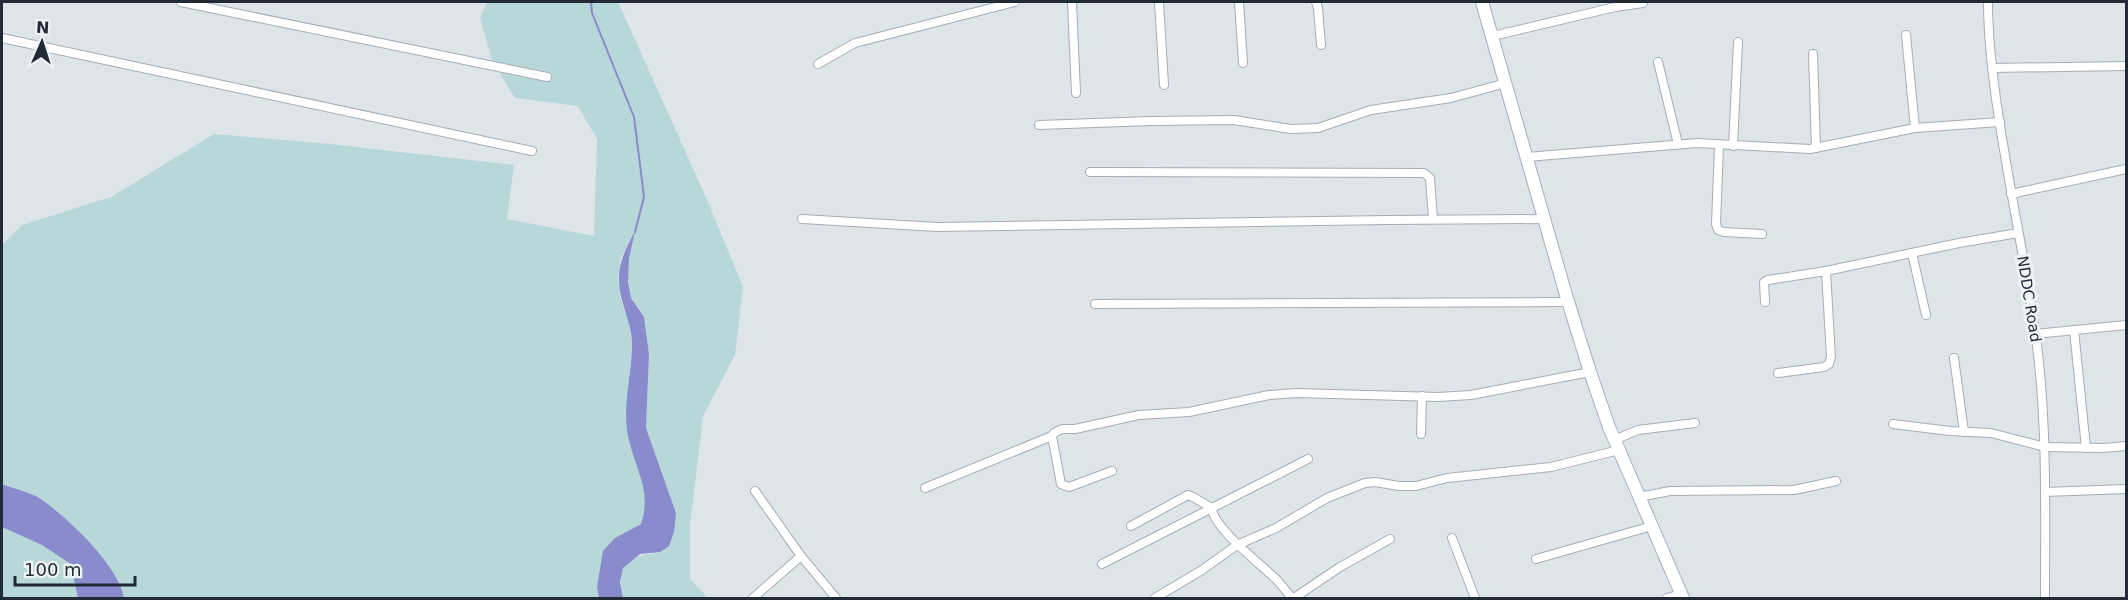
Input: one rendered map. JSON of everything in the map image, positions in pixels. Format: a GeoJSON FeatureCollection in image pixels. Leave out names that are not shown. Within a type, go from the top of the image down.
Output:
{"type":"FeatureCollection","features":[{"type":"Feature","properties":{"kind":"street"},"geometry":{"type":"LineString","coordinates":[[181,2],[547,77]]}},
{"type":"Feature","properties":{"kind":"street"},"geometry":{"type":"LineString","coordinates":[[818,64],[855,43],[1016,2]]}},
{"type":"Feature","properties":{"kind":"street"},"geometry":{"type":"LineString","coordinates":[[1072,2],[1077,93]]}},
{"type":"Feature","properties":{"kind":"street"},"geometry":{"type":"LineString","coordinates":[[1159,2],[1164,85]]}},
{"type":"Feature","properties":{"kind":"street"},"geometry":{"type":"LineString","coordinates":[[1239,2],[1243,63]]}},
{"type":"Feature","properties":{"kind":"street"},"geometry":{"type":"LineString","coordinates":[[1316,2],[1321,45]]}},
{"type":"Feature","properties":{"kind":"street"},"geometry":{"type":"LineString","coordinates":[[1482,2],[1590,372],[1616,445],[1682,596],[1667,598]]}},
{"type":"Feature","properties":{"kind":"street","name":"NDDC Road"},"geometry":{"type":"LineString","coordinates":[[1988,2],[1992,68],[2035,334],[2045,447],[2046,598]]}},
{"type":"Feature","properties":{"kind":"street"},"geometry":{"type":"LineString","coordinates":[[1493,36],[1615,6],[1643,3]]}},
{"type":"Feature","properties":{"kind":"street"},"geometry":{"type":"LineString","coordinates":[[1906,35],[1915,128]]}},
{"type":"Feature","properties":{"kind":"street"},"geometry":{"type":"LineString","coordinates":[[2,38],[532,151]]}},
{"type":"Feature","properties":{"kind":"street"},"geometry":{"type":"LineString","coordinates":[[1733,146],[1738,42]]}},
{"type":"Feature","properties":{"kind":"street"},"geometry":{"type":"LineString","coordinates":[[1813,54],[1816,148]]}},
{"type":"Feature","properties":{"kind":"street"},"geometry":{"type":"LineString","coordinates":[[1658,62],[1678,144]]}},
{"type":"Feature","properties":{"kind":"street"},"geometry":{"type":"LineString","coordinates":[[1992,68],[2127,66]]}},
{"type":"Feature","properties":{"kind":"street"},"geometry":{"type":"LineString","coordinates":[[1039,125],[1224,120],[1291,129],[1318,128],[1371,110],[1451,98],[1506,82]]}},
{"type":"Feature","properties":{"kind":"street"},"geometry":{"type":"LineString","coordinates":[[1527,157],[1678,144],[1816,148],[1915,128],[2000,122]]}},
{"type":"Feature","properties":{"kind":"street"},"geometry":{"type":"LineString","coordinates":[[1719,145],[1716,224],[1719,230],[1724,232],[1762,234]]}},
{"type":"Feature","properties":{"kind":"street"},"geometry":{"type":"LineString","coordinates":[[2011,194],[2127,169]]}},
{"type":"Feature","properties":{"kind":"street"},"geometry":{"type":"LineString","coordinates":[[1090,172],[1424,173],[1430,178],[1433,219]]}},
{"type":"Feature","properties":{"kind":"street"},"geometry":{"type":"LineString","coordinates":[[802,219],[937,226],[1544,219]]}},
{"type":"Feature","properties":{"kind":"street"},"geometry":{"type":"LineString","coordinates":[[1765,302],[1764,282],[2018,233]]}},
{"type":"Feature","properties":{"kind":"street"},"geometry":{"type":"LineString","coordinates":[[1912,253],[1926,315]]}},
{"type":"Feature","properties":{"kind":"street"},"geometry":{"type":"LineString","coordinates":[[1778,373],[1824,367],[1829,364],[1831,357],[1826,271]]}},
{"type":"Feature","properties":{"kind":"street"},"geometry":{"type":"LineString","coordinates":[[1095,304],[1568,302]]}},
{"type":"Feature","properties":{"kind":"street"},"geometry":{"type":"LineString","coordinates":[[2035,334],[2127,325]]}},
{"type":"Feature","properties":{"kind":"street"},"geometry":{"type":"LineString","coordinates":[[2074,330],[2086,448]]}},
{"type":"Feature","properties":{"kind":"street"},"geometry":{"type":"LineString","coordinates":[[1954,358],[1964,432]]}},
{"type":"Feature","properties":{"kind":"street"},"geometry":{"type":"LineString","coordinates":[[926,488],[1052,436],[1062,429],[1075,429],[1140,415],[1189,412],[1269,395],[1296,393],[1471,395],[1590,372]]}},
{"type":"Feature","properties":{"kind":"street"},"geometry":{"type":"LineString","coordinates":[[1421,434],[1422,396]]}},
{"type":"Feature","properties":{"kind":"street"},"geometry":{"type":"LineString","coordinates":[[1155,598],[1202,570],[1237,545],[1276,528],[1328,498],[1365,483],[1416,486],[1447,478],[1551,467],[1616,445],[1638,430],[1695,423]]}},
{"type":"Feature","properties":{"kind":"street"},"geometry":{"type":"LineString","coordinates":[[1893,424],[1991,433],[2045,447],[2127,446]]}},
{"type":"Feature","properties":{"kind":"street"},"geometry":{"type":"LineString","coordinates":[[1052,436],[1060,484],[1064,487],[1112,471]]}},
{"type":"Feature","properties":{"kind":"street"},"geometry":{"type":"LineString","coordinates":[[1102,564],[1308,459]]}},
{"type":"Feature","properties":{"kind":"street"},"geometry":{"type":"LineString","coordinates":[[1639,497],[1670,491],[1794,490],[1836,481]]}},
{"type":"Feature","properties":{"kind":"street"},"geometry":{"type":"LineString","coordinates":[[2045,492],[2127,489]]}},
{"type":"Feature","properties":{"kind":"street"},"geometry":{"type":"LineString","coordinates":[[755,491],[801,556],[836,598]]}},
{"type":"Feature","properties":{"kind":"street"},"geometry":{"type":"LineString","coordinates":[[1131,526],[1188,495],[1212,508]]}},
{"type":"Feature","properties":{"kind":"street"},"geometry":{"type":"LineString","coordinates":[[1212,508],[1212,516],[1237,545],[1293,598],[1340,567],[1390,539]]}},
{"type":"Feature","properties":{"kind":"street"},"geometry":{"type":"LineString","coordinates":[[1536,559],[1652,526]]}},
{"type":"Feature","properties":{"kind":"street"},"geometry":{"type":"LineString","coordinates":[[1452,538],[1475,598]]}},
{"type":"Feature","properties":{"kind":"street"},"geometry":{"type":"LineString","coordinates":[[753,598],[801,556]]}},
{"type":"Feature","properties":{"kind":"shaded area"},"geometry":{"type":"Polygon","coordinates":[[[487,2],[618,2],[705,195],[743,287],[735,355],[703,416],[690,526],[690,579],[708,598],[623,598],[621,577],[626,564],[639,556],[660,552],[676,513],[646,428],[649,354],[644,317],[631,298],[628,282],[629,259],[634,234],[621,257],[618,278],[620,297],[629,323],[632,345],[627,404],[645,495],[645,511],[641,524],[615,538],[597,587],[599,598],[124,598],[113,572],[78,530],[41,499],[2,484],[2,245],[22,225],[111,197],[214,134],[330,144],[514,165],[507,219],[594,236],[597,139],[578,106],[515,98],[492,60],[480,18],[487,2]]]}},
{"type":"Feature","properties":{"kind":"shaded area"},"geometry":{"type":"Polygon","coordinates":[[[2,527],[42,545],[72,564],[78,598],[2,598],[2,527]]]}},
{"type":"Feature","properties":{"kind":"water"},"geometry":{"type":"Polygon","coordinates":[[[635,231],[629,259],[628,282],[631,298],[644,317],[649,354],[646,428],[676,513],[674,532],[669,546],[660,552],[640,554],[623,568],[620,582],[623,598],[599,598],[597,587],[603,551],[615,538],[641,524],[644,512],[642,481],[627,428],[626,404],[632,344],[619,286],[622,259],[635,231]]]}},
{"type":"Feature","properties":{"kind":"water"},"geometry":{"type":"Polygon","coordinates":[[[2,484],[41,499],[78,530],[113,572],[124,598],[78,598],[71,564],[42,545],[2,527],[2,484]]]}},
{"type":"Feature","properties":{"kind":"waterway"},"geometry":{"type":"LineString","coordinates":[[591,2],[592,13],[634,117],[644,197],[635,232]]}}]}
